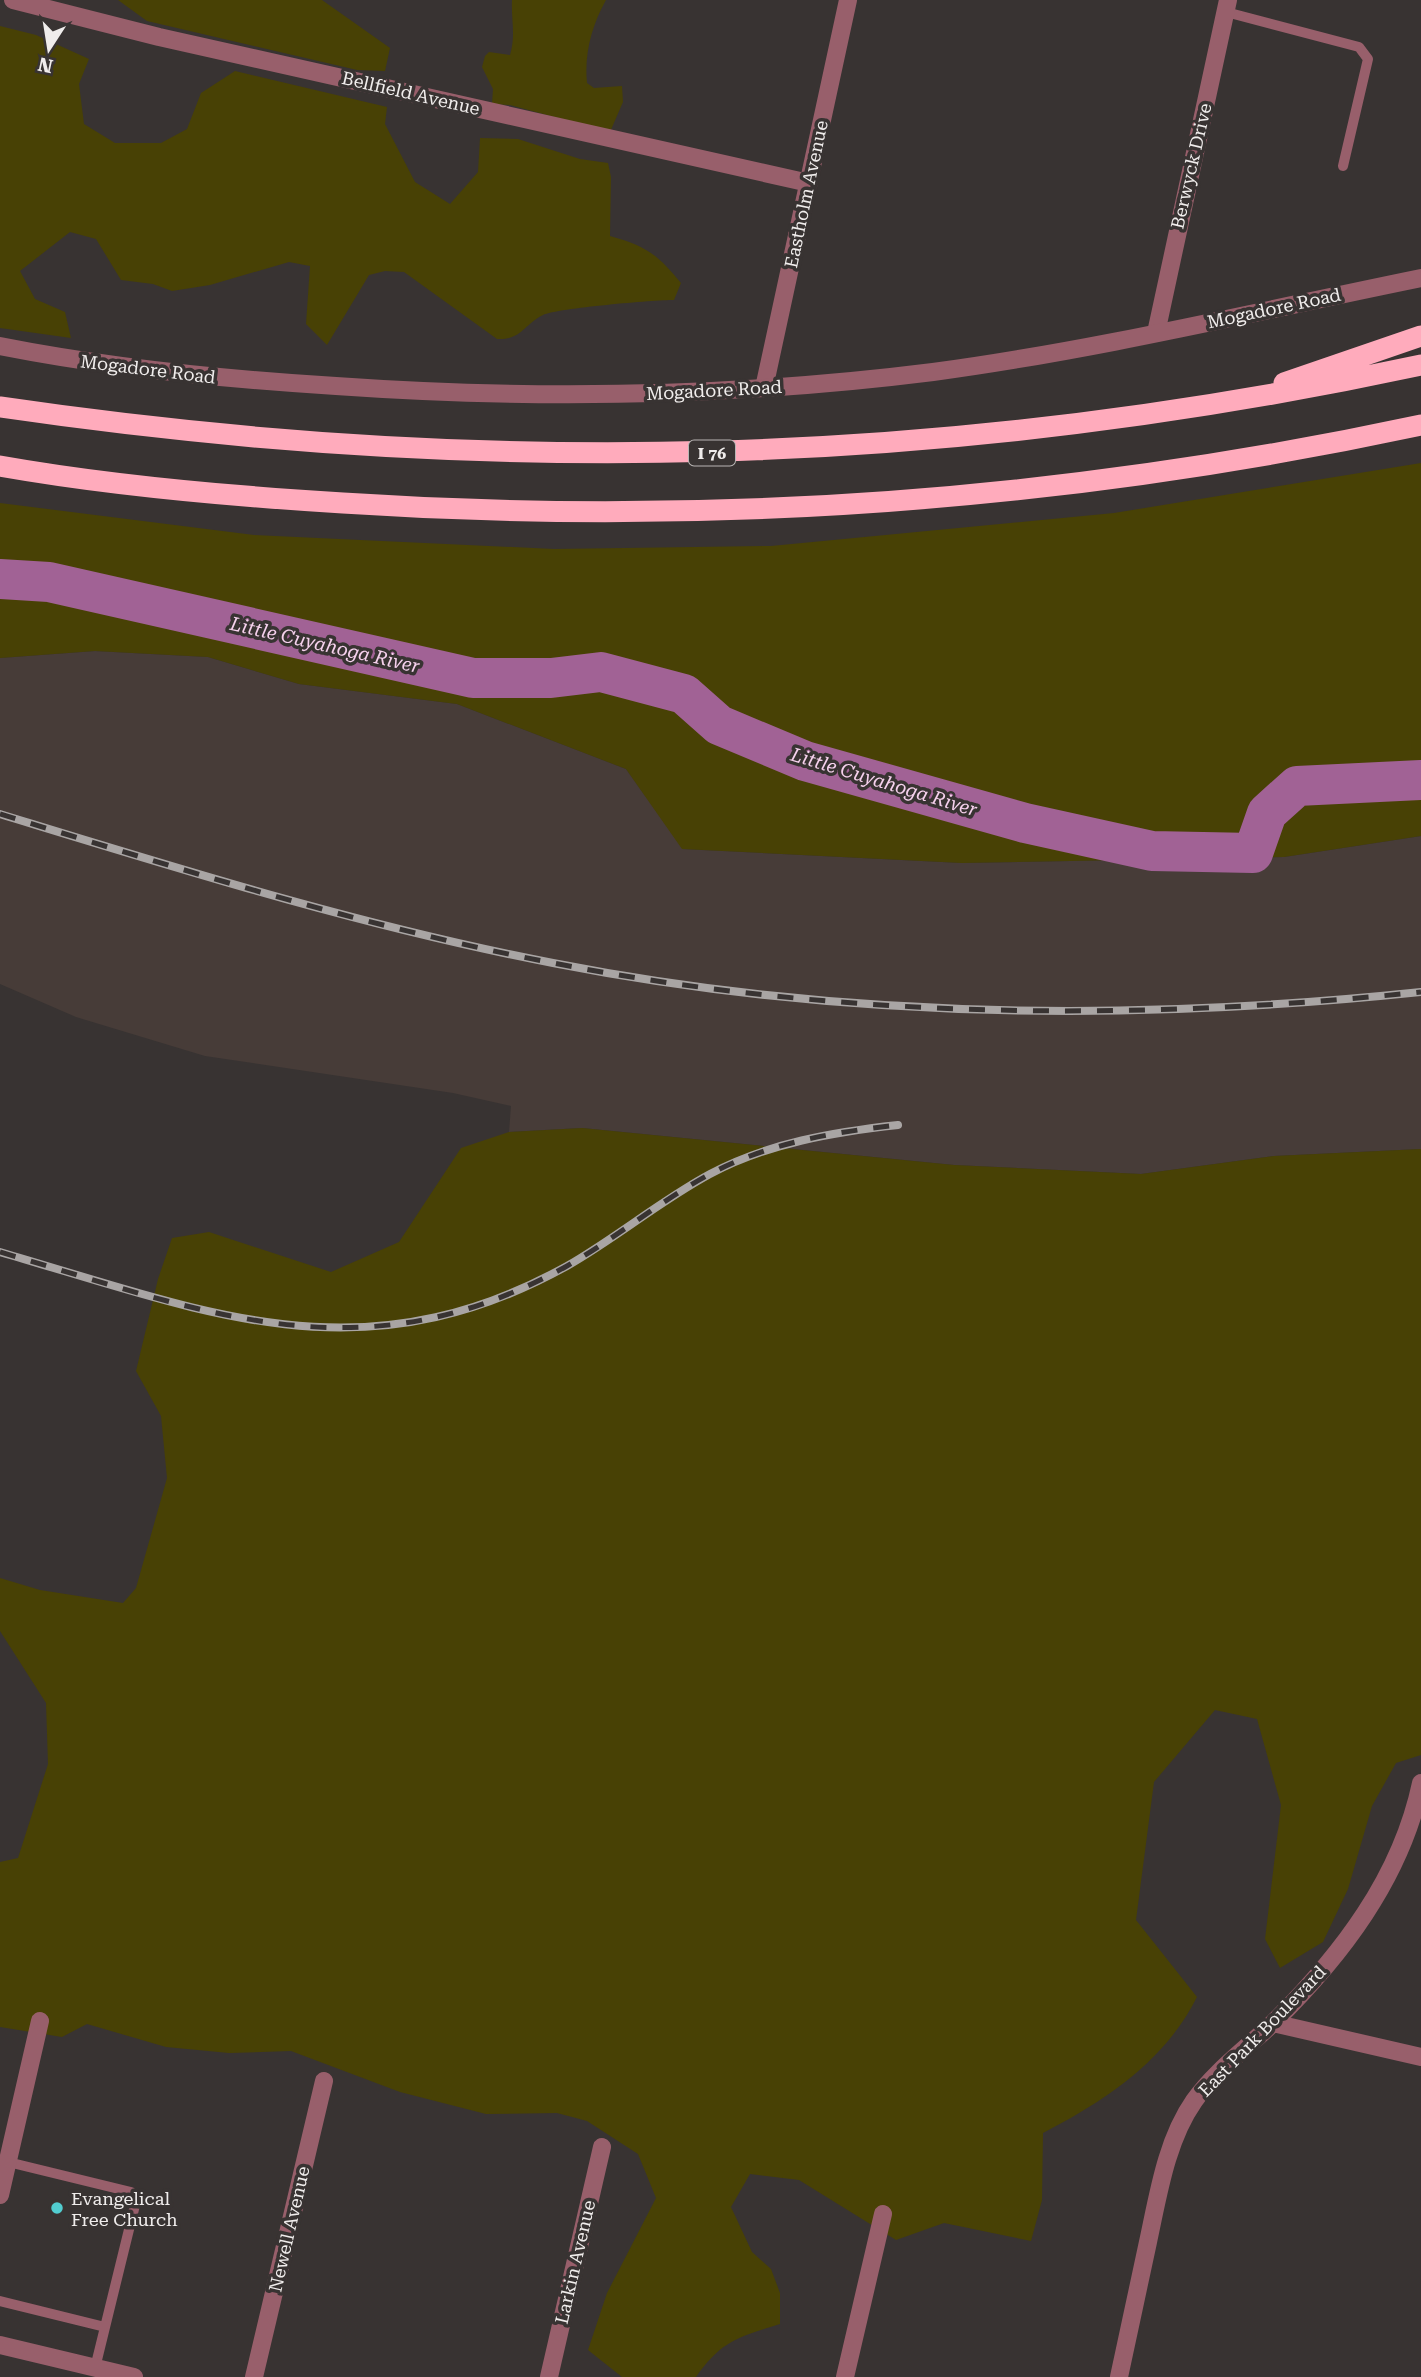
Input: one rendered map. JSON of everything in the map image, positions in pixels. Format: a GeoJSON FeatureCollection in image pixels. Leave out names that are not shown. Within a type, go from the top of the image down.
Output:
{"type":"FeatureCollection","features":[{"type":"Feature","properties":{"kind":"highway"},"geometry":{"type":"LineString","coordinates":[[1229,403],[1338,362],[1421,336]]}},
{"type":"Feature","properties":{"kind":"highway","name":"I 76"},"geometry":{"type":"LineString","coordinates":[[0,407],[135,426],[358,447],[625,455],[884,444],[1091,423],[1229,403],[1421,365]]}},
{"type":"Feature","properties":{"kind":"highway"},"geometry":{"type":"LineString","coordinates":[[0,466],[293,500],[472,511],[692,512],[830,506],[1041,488],[1251,458],[1421,425]]}},
{"type":"Feature","properties":{"kind":"street","name":"Bellfield Avenue"},"geometry":{"type":"LineString","coordinates":[[13,0],[159,37],[809,183]]}},
{"type":"Feature","properties":{"kind":"street","name":"Eastholm Avenue"},"geometry":{"type":"LineString","coordinates":[[764,388],[848,0]]}},
{"type":"Feature","properties":{"kind":"street","name":"Berwyck Drive"},"geometry":{"type":"LineString","coordinates":[[1156,332],[1227,6]]}},
{"type":"Feature","properties":{"kind":"street","name":"Mogadore Road"},"geometry":{"type":"LineString","coordinates":[[0,346],[134,369],[397,390],[554,395],[764,388],[936,371],[1156,332],[1421,278]]}},
{"type":"Feature","properties":{"kind":"street","name":"East Park Boulevard"},"geometry":{"type":"LineString","coordinates":[[1119,2377],[1160,2188],[1183,2119],[1213,2078],[1273,2023],[1329,1962],[1363,1917],[1403,1844],[1421,1783]]}},
{"type":"Feature","properties":{"kind":"street"},"geometry":{"type":"LineString","coordinates":[[0,2195],[40,2021]]}},
{"type":"Feature","properties":{"kind":"street"},"geometry":{"type":"LineString","coordinates":[[1273,2023],[1421,2057]]}},
{"type":"Feature","properties":{"kind":"street","name":"Newell Avenue"},"geometry":{"type":"LineString","coordinates":[[254,2377],[324,2081]]}},
{"type":"Feature","properties":{"kind":"street","name":"Larkin Avenue"},"geometry":{"type":"LineString","coordinates":[[549,2377],[602,2147]]}},
{"type":"Feature","properties":{"kind":"street"},"geometry":{"type":"LineString","coordinates":[[845,2377],[883,2214]]}},
{"type":"Feature","properties":{"kind":"street"},"geometry":{"type":"LineString","coordinates":[[0,2345],[134,2377]]}},
{"type":"Feature","properties":{"kind":"lane"},"geometry":{"type":"LineString","coordinates":[[1227,6],[1359,47],[1368,59],[1343,166]]}},
{"type":"Feature","properties":{"kind":"lane"},"geometry":{"type":"LineString","coordinates":[[8,2162],[131,2192],[136,2201],[95,2368]]}},
{"type":"Feature","properties":{"kind":"lane"},"geometry":{"type":"LineString","coordinates":[[0,2301],[105,2327]]}},
{"type":"Feature","properties":{"kind":"shaded area"},"geometry":{"type":"Polygon","coordinates":[[[118,0],[322,0],[390,48],[385,71],[357,70],[147,21],[118,0]]]}},
{"type":"Feature","properties":{"kind":"shaded area"},"geometry":{"type":"Polygon","coordinates":[[[512,0],[606,0],[590,40],[586,72],[587,83],[594,88],[622,86],[623,102],[610,132],[510,105],[492,104],[493,89],[482,67],[489,52],[510,55],[513,34],[512,0]]]}},
{"type":"Feature","properties":{"kind":"shaded area"},"geometry":{"type":"Polygon","coordinates":[[[0,26],[36,35],[89,59],[79,84],[84,124],[115,143],[161,143],[187,129],[201,93],[235,71],[387,107],[385,124],[415,182],[450,204],[478,172],[480,138],[518,139],[580,159],[608,163],[611,177],[610,236],[650,252],[681,283],[674,300],[552,312],[536,319],[512,337],[497,339],[404,272],[385,271],[369,275],[327,345],[306,324],[310,266],[289,262],[210,285],[172,291],[153,284],[121,280],[96,239],[70,232],[20,271],[35,299],[65,312],[71,338],[0,328],[0,26]]]}},
{"type":"Feature","properties":{"kind":"shaded area"},"geometry":{"type":"Polygon","coordinates":[[[1421,463],[1421,836],[1284,857],[962,863],[682,849],[626,769],[457,704],[299,684],[208,657],[95,651],[0,658],[0,503],[254,535],[554,549],[771,546],[1114,513],[1421,463]]]}},
{"type":"Feature","properties":{"kind":"shaded area"},"geometry":{"type":"Polygon","coordinates":[[[95,651],[208,657],[299,684],[457,704],[626,769],[683,849],[962,863],[1284,857],[1421,836],[1421,1149],[1274,1156],[1141,1174],[954,1165],[582,1128],[509,1132],[511,1106],[453,1093],[205,1056],[76,1017],[0,984],[0,658],[95,651]]]}},
{"type":"Feature","properties":{"kind":"shaded area"},"geometry":{"type":"Polygon","coordinates":[[[582,1128],[954,1165],[1141,1174],[1274,1156],[1421,1149],[1421,1755],[1396,1763],[1372,1806],[1348,1889],[1323,1942],[1280,1968],[1265,1939],[1281,1805],[1257,1719],[1215,1710],[1154,1782],[1136,1920],[1197,1997],[1184,2020],[1151,2060],[1111,2093],[1043,2133],[1042,2200],[1031,2241],[944,2223],[896,2240],[799,2180],[750,2174],[731,2207],[752,2252],[771,2269],[780,2293],[780,2324],[723,2347],[696,2377],[622,2377],[588,2350],[607,2293],[656,2198],[638,2154],[587,2121],[557,2113],[486,2114],[400,2092],[291,2051],[229,2053],[166,2047],[87,2024],[62,2037],[0,2027],[0,1862],[18,1858],[48,1764],[46,1703],[0,1631],[0,1578],[40,1590],[123,1603],[136,1588],[167,1478],[161,1416],[136,1371],[158,1279],[172,1238],[209,1232],[331,1272],[399,1242],[461,1148],[509,1132],[582,1128]]]}},
{"type":"Feature","properties":{"kind":"waterway","name":"Little Cuyahoga River"},"geometry":{"type":"LineString","coordinates":[[0,579],[49,582],[473,678],[551,678],[601,672],[684,694],[719,725],[805,761],[1025,823],[1152,851],[1253,853],[1267,813],[1297,786],[1421,780]]}},
{"type":"Feature","properties":{"kind":"railway"},"geometry":{"type":"LineString","coordinates":[[0,814],[344,915],[483,949],[661,982],[877,1005],[986,1010],[1204,1008],[1421,992]]}},
{"type":"Feature","properties":{"kind":"railway"},"geometry":{"type":"LineString","coordinates":[[0,1252],[147,1296],[216,1313],[284,1324],[352,1327],[421,1320],[492,1301],[567,1266],[692,1185],[732,1163],[802,1140],[898,1125]]}},
{"type":"Feature","properties":{"kind":"place","name":"Evangelical Free Church"},"geometry":{"type":"Point","coordinates":[57,2208]}}]}
